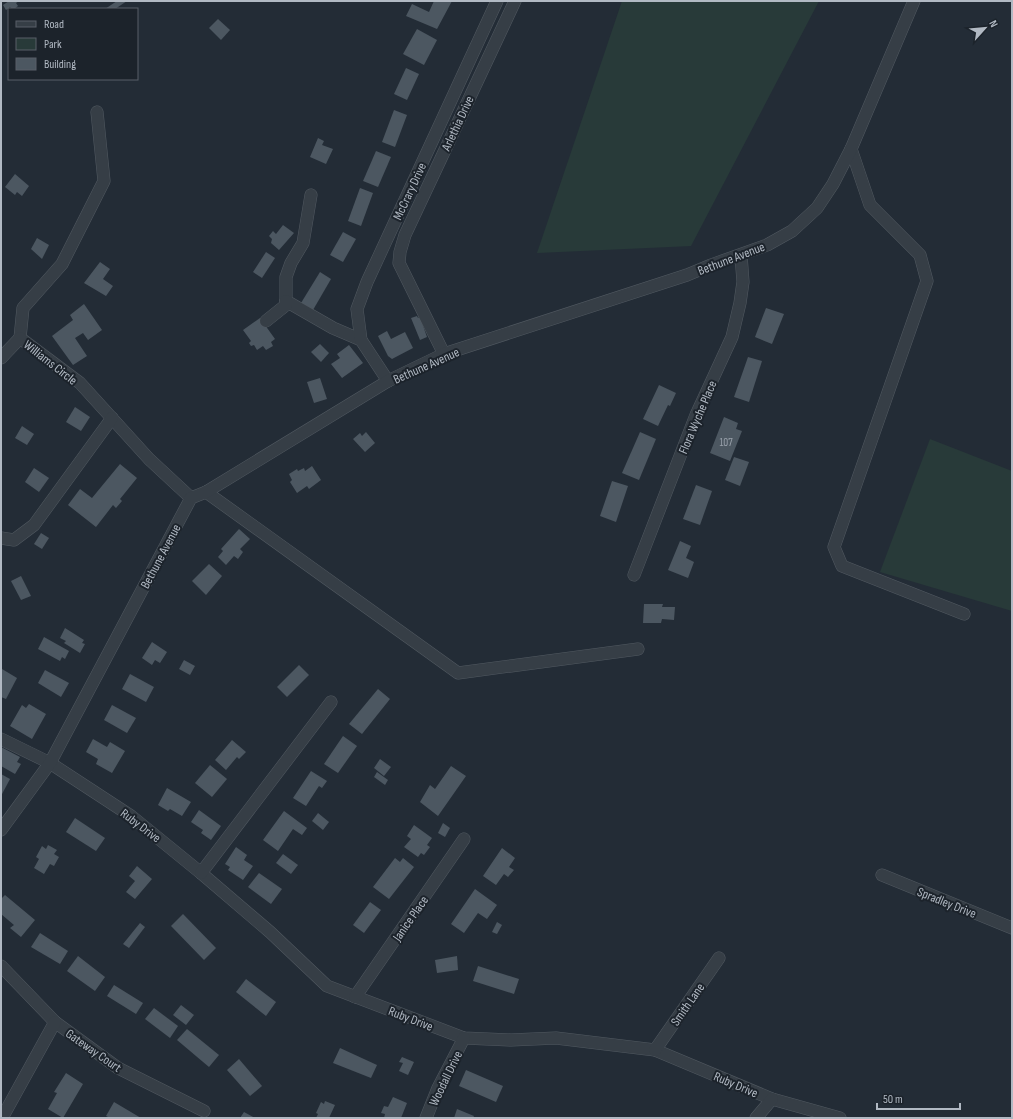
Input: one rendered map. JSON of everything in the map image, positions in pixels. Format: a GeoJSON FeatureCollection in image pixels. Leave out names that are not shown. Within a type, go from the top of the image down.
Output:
{"type":"FeatureCollection","features":[{"type":"Feature","properties":{"kind":"street","name":"McCrary Drive"},"geometry":{"type":"LineString","coordinates":[[388,381],[360,340],[357,309],[367,282],[497,1]]}},
{"type":"Feature","properties":{"kind":"street","name":"Arlethia Drive"},"geometry":{"type":"LineString","coordinates":[[444,354],[399,264],[400,252],[405,235],[515,1]]}},
{"type":"Feature","properties":{"kind":"street","name":"Bethune Avenue"},"geometry":{"type":"LineString","coordinates":[[1,830],[50,764],[191,498],[206,492],[388,381],[444,354],[687,276],[711,265],[768,245],[792,231],[817,208],[833,184],[851,149],[914,1]]}},
{"type":"Feature","properties":{"kind":"street","name":"Williams Circle"},"geometry":{"type":"LineString","coordinates":[[97,112],[104,180],[62,264],[23,308],[20,338],[80,384],[149,459],[191,498]]}},
{"type":"Feature","properties":{"kind":"street"},"geometry":{"type":"LineString","coordinates":[[851,149],[870,205],[920,255],[927,281],[834,547],[842,566],[964,614]]}},
{"type":"Feature","properties":{"kind":"street"},"geometry":{"type":"LineString","coordinates":[[266,321],[286,305],[286,277],[291,263],[303,243],[311,196]]}},
{"type":"Feature","properties":{"kind":"street","name":"Flora Wyche Place"},"geometry":{"type":"LineString","coordinates":[[634,575],[696,415],[732,337],[740,303],[742,282],[741,255]]}},
{"type":"Feature","properties":{"kind":"street"},"geometry":{"type":"LineString","coordinates":[[286,301],[334,328],[360,340]]}},
{"type":"Feature","properties":{"kind":"street"},"geometry":{"type":"LineString","coordinates":[[1,358],[20,338]]}},
{"type":"Feature","properties":{"kind":"street"},"geometry":{"type":"LineString","coordinates":[[1,538],[14,540],[34,525],[112,418]]}},
{"type":"Feature","properties":{"kind":"street"},"geometry":{"type":"LineString","coordinates":[[206,492],[458,673],[638,649]]}},
{"type":"Feature","properties":{"kind":"street"},"geometry":{"type":"LineString","coordinates":[[201,873],[331,702]]}},
{"type":"Feature","properties":{"kind":"street","name":"Ruby Drive"},"geometry":{"type":"LineString","coordinates":[[1,739],[50,764],[131,816],[270,932],[327,986],[464,1038],[511,1040],[556,1038],[655,1050],[772,1099],[840,1118]]}},
{"type":"Feature","properties":{"kind":"street","name":"Janice Place"},"geometry":{"type":"LineString","coordinates":[[355,997],[464,839]]}},
{"type":"Feature","properties":{"kind":"street","name":"Spradley Drive"},"geometry":{"type":"LineString","coordinates":[[882,875],[1012,928]]}},
{"type":"Feature","properties":{"kind":"street","name":"Smith Lane"},"geometry":{"type":"LineString","coordinates":[[655,1050],[719,958]]}},
{"type":"Feature","properties":{"kind":"street","name":"Gateway Court"},"geometry":{"type":"LineString","coordinates":[[1,966],[55,1022],[118,1068],[204,1111]]}},
{"type":"Feature","properties":{"kind":"street"},"geometry":{"type":"LineString","coordinates":[[2,1118],[55,1022]]}},
{"type":"Feature","properties":{"kind":"street","name":"Woodall Drive"},"geometry":{"type":"LineString","coordinates":[[426,1118],[438,1088],[464,1038]]}},
{"type":"Feature","properties":{"kind":"street"},"geometry":{"type":"LineString","coordinates":[[756,1118],[772,1099]]}},
{"type":"Feature","properties":{"kind":"green space"},"geometry":{"type":"Polygon","coordinates":[[[622,1],[819,1],[691,246],[537,253],[622,1]]]}},
{"type":"Feature","properties":{"kind":"green space"},"geometry":{"type":"Polygon","coordinates":[[[930,439],[1012,471],[1012,611],[880,572],[930,439]]]}},
{"type":"Feature","properties":{"kind":"building"},"geometry":{"type":"Polygon","coordinates":[[[9,1],[19,1],[16,3],[18,6],[15,8],[10,7],[6,10],[3,5],[9,1]]]}},
{"type":"Feature","properties":{"kind":"building"},"geometry":{"type":"Polygon","coordinates":[[[117,1],[127,1],[116,8],[106,8],[117,1]]]}},
{"type":"Feature","properties":{"kind":"building"},"geometry":{"type":"Polygon","coordinates":[[[434,1],[452,1],[437,29],[406,16],[412,4],[429,12],[434,1]]]}},
{"type":"Feature","properties":{"kind":"building"},"geometry":{"type":"Polygon","coordinates":[[[218,19],[230,30],[221,40],[209,28],[218,19]]]}},
{"type":"Feature","properties":{"kind":"building"},"geometry":{"type":"Polygon","coordinates":[[[417,29],[437,40],[424,65],[403,54],[417,29]]]}},
{"type":"Feature","properties":{"kind":"building"},"geometry":{"type":"Polygon","coordinates":[[[406,68],[419,74],[407,100],[394,94],[406,68]]]}},
{"type":"Feature","properties":{"kind":"building"},"geometry":{"type":"Polygon","coordinates":[[[394,110],[407,115],[395,147],[382,142],[394,110]]]}},
{"type":"Feature","properties":{"kind":"building"},"geometry":{"type":"Polygon","coordinates":[[[318,138],[324,141],[322,145],[333,149],[326,164],[310,157],[318,138]]]}},
{"type":"Feature","properties":{"kind":"building"},"geometry":{"type":"Polygon","coordinates":[[[376,151],[391,157],[378,187],[363,181],[376,151]]]}},
{"type":"Feature","properties":{"kind":"building"},"geometry":{"type":"Polygon","coordinates":[[[15,174],[29,186],[22,196],[17,192],[15,195],[5,187],[15,174]]]}},
{"type":"Feature","properties":{"kind":"building"},"geometry":{"type":"Polygon","coordinates":[[[360,188],[373,193],[361,226],[348,221],[360,188]]]}},
{"type":"Feature","properties":{"kind":"building"},"geometry":{"type":"Polygon","coordinates":[[[283,225],[294,233],[279,250],[271,243],[272,239],[269,236],[273,231],[276,234],[283,225]]]}},
{"type":"Feature","properties":{"kind":"building"},"geometry":{"type":"Polygon","coordinates":[[[343,232],[356,239],[343,262],[330,255],[343,232]]]}},
{"type":"Feature","properties":{"kind":"building"},"geometry":{"type":"Polygon","coordinates":[[[37,238],[49,245],[42,259],[31,249],[37,238]]]}},
{"type":"Feature","properties":{"kind":"building"},"geometry":{"type":"Polygon","coordinates":[[[266,252],[275,258],[262,278],[253,272],[266,252]]]}},
{"type":"Feature","properties":{"kind":"building"},"geometry":{"type":"Polygon","coordinates":[[[100,262],[110,269],[103,279],[113,286],[106,296],[84,283],[100,262]]]}},
{"type":"Feature","properties":{"kind":"building"},"geometry":{"type":"Polygon","coordinates":[[[320,272],[331,279],[313,310],[301,303],[320,272]]]}},
{"type":"Feature","properties":{"kind":"building"},"geometry":{"type":"Polygon","coordinates":[[[84,304],[102,330],[88,340],[83,333],[75,338],[87,356],[73,365],[52,336],[73,320],[70,315],[84,304]]]}},
{"type":"Feature","properties":{"kind":"building"},"geometry":{"type":"Polygon","coordinates":[[[766,308],[784,314],[772,344],[755,337],[766,308]]]}},
{"type":"Feature","properties":{"kind":"building"},"geometry":{"type":"Polygon","coordinates":[[[417,316],[418,318],[420,317],[427,337],[420,340],[411,318],[417,316]]]}},
{"type":"Feature","properties":{"kind":"building"},"geometry":{"type":"Polygon","coordinates":[[[260,318],[275,339],[271,342],[273,346],[266,350],[263,346],[257,350],[254,345],[251,346],[249,343],[251,341],[243,330],[260,318]]]}},
{"type":"Feature","properties":{"kind":"building"},"geometry":{"type":"Polygon","coordinates":[[[387,331],[391,339],[405,332],[413,348],[392,359],[388,356],[378,336],[387,331]]]}},
{"type":"Feature","properties":{"kind":"building"},"geometry":{"type":"Polygon","coordinates":[[[320,344],[329,353],[321,362],[311,352],[320,344]]]}},
{"type":"Feature","properties":{"kind":"building"},"geometry":{"type":"Polygon","coordinates":[[[349,345],[363,363],[342,378],[331,364],[340,358],[337,354],[349,345]]]}},
{"type":"Feature","properties":{"kind":"building"},"geometry":{"type":"Polygon","coordinates":[[[748,357],[762,361],[749,402],[734,397],[748,357]]]}},
{"type":"Feature","properties":{"kind":"building"},"geometry":{"type":"Polygon","coordinates":[[[320,378],[327,399],[314,403],[307,382],[320,378]]]}},
{"type":"Feature","properties":{"kind":"building"},"geometry":{"type":"Polygon","coordinates":[[[659,385],[676,393],[670,406],[668,405],[658,426],[643,419],[659,385]]]}},
{"type":"Feature","properties":{"kind":"building"},"geometry":{"type":"Polygon","coordinates":[[[75,407],[90,417],[81,431],[66,422],[75,407]]]}},
{"type":"Feature","properties":{"kind":"building"},"geometry":{"type":"Polygon","coordinates":[[[724,417],[738,423],[736,429],[742,431],[730,461],[710,453],[724,417]]]}},
{"type":"Feature","properties":{"kind":"building"},"geometry":{"type":"Polygon","coordinates":[[[22,426],[34,434],[27,445],[15,438],[22,426]]]}},
{"type":"Feature","properties":{"kind":"building"},"geometry":{"type":"Polygon","coordinates":[[[366,432],[375,443],[365,452],[353,439],[360,433],[362,436],[366,432]]]}},
{"type":"Feature","properties":{"kind":"building"},"geometry":{"type":"Polygon","coordinates":[[[640,432],[656,439],[639,480],[622,473],[640,432]]]}},
{"type":"Feature","properties":{"kind":"building"},"geometry":{"type":"Polygon","coordinates":[[[734,457],[749,462],[740,486],[725,480],[734,457]]]}},
{"type":"Feature","properties":{"kind":"building"},"geometry":{"type":"Polygon","coordinates":[[[120,464],[137,478],[120,499],[122,501],[116,508],[113,505],[96,527],[68,505],[80,489],[92,498],[120,464]]]}},
{"type":"Feature","properties":{"kind":"building"},"geometry":{"type":"Polygon","coordinates":[[[312,466],[321,480],[309,489],[307,486],[297,493],[290,482],[292,480],[289,474],[297,469],[298,471],[304,468],[305,471],[312,466]]]}},
{"type":"Feature","properties":{"kind":"building"},"geometry":{"type":"Polygon","coordinates":[[[34,468],[49,478],[39,492],[25,482],[34,468]]]}},
{"type":"Feature","properties":{"kind":"building"},"geometry":{"type":"Polygon","coordinates":[[[612,481],[628,486],[616,522],[600,516],[612,481]]]}},
{"type":"Feature","properties":{"kind":"building"},"geometry":{"type":"Polygon","coordinates":[[[696,485],[712,491],[700,525],[683,519],[696,485]]]}},
{"type":"Feature","properties":{"kind":"building"},"geometry":{"type":"Polygon","coordinates":[[[239,529],[250,539],[240,549],[243,552],[238,559],[234,556],[226,565],[218,557],[223,551],[221,549],[239,529]]]}},
{"type":"Feature","properties":{"kind":"building"},"geometry":{"type":"Polygon","coordinates":[[[41,533],[49,538],[42,549],[34,544],[41,533]]]}},
{"type":"Feature","properties":{"kind":"building"},"geometry":{"type":"Polygon","coordinates":[[[680,541],[691,546],[686,558],[694,562],[688,578],[668,570],[680,541]]]}},
{"type":"Feature","properties":{"kind":"building"},"geometry":{"type":"Polygon","coordinates":[[[209,564],[222,576],[206,595],[192,581],[209,564]]]}},
{"type":"Feature","properties":{"kind":"building"},"geometry":{"type":"Polygon","coordinates":[[[21,576],[31,596],[21,600],[11,581],[21,576]]]}},
{"type":"Feature","properties":{"kind":"building"},"geometry":{"type":"Polygon","coordinates":[[[644,604],[663,604],[662,607],[675,607],[674,620],[662,619],[661,623],[643,623],[644,604]]]}},
{"type":"Feature","properties":{"kind":"building"},"geometry":{"type":"Polygon","coordinates":[[[65,628],[84,640],[82,643],[85,644],[80,653],[64,643],[66,641],[60,638],[65,628]]]}},
{"type":"Feature","properties":{"kind":"building"},"geometry":{"type":"Polygon","coordinates":[[[44,637],[69,651],[65,659],[62,657],[60,661],[38,649],[44,637]]]}},
{"type":"Feature","properties":{"kind":"building"},"geometry":{"type":"Polygon","coordinates":[[[152,642],[167,652],[160,663],[155,660],[152,665],[142,658],[152,642]]]}},
{"type":"Feature","properties":{"kind":"building"},"geometry":{"type":"Polygon","coordinates":[[[184,660],[195,666],[190,675],[179,669],[184,660]]]}},
{"type":"Feature","properties":{"kind":"building"},"geometry":{"type":"Polygon","coordinates":[[[299,665],[309,675],[287,697],[277,687],[299,665]]]}},
{"type":"Feature","properties":{"kind":"building"},"geometry":{"type":"Polygon","coordinates":[[[2,669],[17,678],[6,699],[1,697],[2,669]]]}},
{"type":"Feature","properties":{"kind":"building"},"geometry":{"type":"Polygon","coordinates":[[[45,670],[69,683],[61,697],[38,683],[45,670]]]}},
{"type":"Feature","properties":{"kind":"building"},"geometry":{"type":"Polygon","coordinates":[[[130,674],[154,687],[146,702],[122,689],[130,674]]]}},
{"type":"Feature","properties":{"kind":"building"},"geometry":{"type":"Polygon","coordinates":[[[378,689],[390,699],[362,734],[349,724],[378,689]]]}},
{"type":"Feature","properties":{"kind":"building"},"geometry":{"type":"Polygon","coordinates":[[[29,704],[46,714],[32,739],[10,726],[22,705],[26,708],[29,704]]]}},
{"type":"Feature","properties":{"kind":"building"},"geometry":{"type":"Polygon","coordinates":[[[112,705],[136,718],[127,733],[104,720],[112,705]]]}},
{"type":"Feature","properties":{"kind":"building"},"geometry":{"type":"Polygon","coordinates":[[[343,736],[357,746],[338,773],[324,764],[343,736]]]}},
{"type":"Feature","properties":{"kind":"building"},"geometry":{"type":"Polygon","coordinates":[[[93,739],[107,747],[110,742],[125,751],[112,773],[96,764],[98,759],[86,752],[93,739]]]}},
{"type":"Feature","properties":{"kind":"building"},"geometry":{"type":"Polygon","coordinates":[[[232,740],[246,752],[239,759],[237,757],[226,770],[215,760],[232,740]]]}},
{"type":"Feature","properties":{"kind":"building"},"geometry":{"type":"Polygon","coordinates":[[[1,747],[20,757],[17,762],[21,764],[15,774],[1,766],[1,747]]]}},
{"type":"Feature","properties":{"kind":"building"},"geometry":{"type":"Polygon","coordinates":[[[380,759],[391,767],[384,776],[374,768],[380,759]]]}},
{"type":"Feature","properties":{"kind":"building"},"geometry":{"type":"Polygon","coordinates":[[[210,765],[227,779],[212,797],[195,783],[210,765]]]}},
{"type":"Feature","properties":{"kind":"building"},"geometry":{"type":"Polygon","coordinates":[[[451,766],[466,776],[438,816],[420,802],[430,785],[435,789],[451,766]]]}},
{"type":"Feature","properties":{"kind":"building"},"geometry":{"type":"Polygon","coordinates":[[[311,771],[327,781],[322,788],[319,786],[306,806],[293,798],[311,771]]]}},
{"type":"Feature","properties":{"kind":"building"},"geometry":{"type":"Polygon","coordinates":[[[377,772],[388,780],[385,785],[374,777],[377,772]]]}},
{"type":"Feature","properties":{"kind":"building"},"geometry":{"type":"Polygon","coordinates":[[[1,774],[10,779],[1,796],[1,774]]]}},
{"type":"Feature","properties":{"kind":"building"},"geometry":{"type":"Polygon","coordinates":[[[167,788],[191,802],[182,816],[170,809],[168,811],[158,805],[167,788]]]}},
{"type":"Feature","properties":{"kind":"building"},"geometry":{"type":"Polygon","coordinates":[[[199,810],[221,826],[211,840],[201,833],[203,830],[191,822],[199,810]]]}},
{"type":"Feature","properties":{"kind":"building"},"geometry":{"type":"Polygon","coordinates":[[[284,811],[307,828],[302,835],[293,829],[278,851],[263,840],[284,811]]]}},
{"type":"Feature","properties":{"kind":"building"},"geometry":{"type":"Polygon","coordinates":[[[318,813],[329,822],[323,830],[312,821],[318,813]]]}},
{"type":"Feature","properties":{"kind":"building"},"geometry":{"type":"Polygon","coordinates":[[[75,818],[105,838],[96,851],[66,832],[75,818]]]}},
{"type":"Feature","properties":{"kind":"building"},"geometry":{"type":"Polygon","coordinates":[[[443,823],[450,828],[445,837],[438,833],[443,823]]]}},
{"type":"Feature","properties":{"kind":"building"},"geometry":{"type":"Polygon","coordinates":[[[414,825],[432,838],[427,845],[430,847],[424,855],[421,853],[418,857],[404,847],[411,839],[407,836],[414,825]]]}},
{"type":"Feature","properties":{"kind":"building"},"geometry":{"type":"Polygon","coordinates":[[[48,845],[57,850],[54,854],[59,857],[54,866],[50,864],[44,874],[34,868],[39,859],[36,857],[42,846],[46,849],[48,845]]]}},
{"type":"Feature","properties":{"kind":"building"},"geometry":{"type":"Polygon","coordinates":[[[236,847],[247,855],[244,860],[253,866],[243,880],[228,870],[230,867],[225,864],[236,847]]]}},
{"type":"Feature","properties":{"kind":"building"},"geometry":{"type":"Polygon","coordinates":[[[502,848],[515,858],[509,867],[514,870],[508,877],[504,874],[496,885],[483,876],[502,848]]]}},
{"type":"Feature","properties":{"kind":"building"},"geometry":{"type":"Polygon","coordinates":[[[283,854],[298,865],[291,874],[276,863],[283,854]]]}},
{"type":"Feature","properties":{"kind":"building"},"geometry":{"type":"Polygon","coordinates":[[[395,858],[400,862],[403,858],[414,867],[389,899],[373,887],[395,858]]]}},
{"type":"Feature","properties":{"kind":"building"},"geometry":{"type":"Polygon","coordinates":[[[137,866],[152,879],[135,899],[126,892],[135,881],[129,876],[137,866]]]}},
{"type":"Feature","properties":{"kind":"building"},"geometry":{"type":"Polygon","coordinates":[[[259,873],[282,889],[271,904],[248,887],[259,873]]]}},
{"type":"Feature","properties":{"kind":"building"},"geometry":{"type":"Polygon","coordinates":[[[475,889],[497,905],[487,919],[478,913],[464,933],[451,924],[475,889]]]}},
{"type":"Feature","properties":{"kind":"building"},"geometry":{"type":"Polygon","coordinates":[[[5,895],[35,920],[21,937],[10,928],[14,925],[1,914],[1,899],[5,895]]]}},
{"type":"Feature","properties":{"kind":"building"},"geometry":{"type":"Polygon","coordinates":[[[370,902],[381,910],[364,933],[353,925],[370,902]]]}},
{"type":"Feature","properties":{"kind":"building"},"geometry":{"type":"Polygon","coordinates":[[[183,914],[216,948],[204,960],[171,926],[183,914]]]}},
{"type":"Feature","properties":{"kind":"building"},"geometry":{"type":"Polygon","coordinates":[[[497,922],[502,925],[497,934],[492,932],[497,922]]]}},
{"type":"Feature","properties":{"kind":"building"},"geometry":{"type":"Polygon","coordinates":[[[140,923],[145,927],[129,948],[123,944],[140,923]]]}},
{"type":"Feature","properties":{"kind":"building"},"geometry":{"type":"Polygon","coordinates":[[[40,933],[68,951],[60,964],[31,947],[40,933]]]}},
{"type":"Feature","properties":{"kind":"building"},"geometry":{"type":"Polygon","coordinates":[[[78,956],[105,977],[95,991],[67,971],[78,956]]]}},
{"type":"Feature","properties":{"kind":"building"},"geometry":{"type":"Polygon","coordinates":[[[457,956],[458,970],[437,973],[435,960],[457,956]]]}},
{"type":"Feature","properties":{"kind":"building"},"geometry":{"type":"Polygon","coordinates":[[[478,966],[519,979],[514,994],[473,981],[478,966]]]}},
{"type":"Feature","properties":{"kind":"building"},"geometry":{"type":"Polygon","coordinates":[[[246,979],[276,1002],[266,1016],[236,992],[246,979]]]}},
{"type":"Feature","properties":{"kind":"building"},"geometry":{"type":"Polygon","coordinates":[[[114,985],[143,1003],[136,1014],[107,996],[114,985]]]}},
{"type":"Feature","properties":{"kind":"building"},"geometry":{"type":"Polygon","coordinates":[[[181,1005],[194,1015],[186,1025],[173,1015],[181,1005]]]}},
{"type":"Feature","properties":{"kind":"building"},"geometry":{"type":"Polygon","coordinates":[[[154,1008],[178,1026],[170,1038],[145,1019],[154,1008]]]}},
{"type":"Feature","properties":{"kind":"building"},"geometry":{"type":"Polygon","coordinates":[[[187,1029],[219,1055],[209,1067],[177,1040],[187,1029]]]}},
{"type":"Feature","properties":{"kind":"building"},"geometry":{"type":"Polygon","coordinates":[[[340,1048],[377,1065],[371,1078],[333,1063],[340,1048]]]}},
{"type":"Feature","properties":{"kind":"building"},"geometry":{"type":"Polygon","coordinates":[[[402,1057],[414,1062],[408,1075],[399,1071],[403,1063],[399,1062],[402,1057]]]}},
{"type":"Feature","properties":{"kind":"building"},"geometry":{"type":"Polygon","coordinates":[[[239,1059],[262,1086],[250,1096],[227,1070],[239,1059]]]}},
{"type":"Feature","properties":{"kind":"building"},"geometry":{"type":"Polygon","coordinates":[[[466,1070],[503,1086],[496,1102],[459,1086],[466,1070]]]}},
{"type":"Feature","properties":{"kind":"building"},"geometry":{"type":"Polygon","coordinates":[[[66,1073],[83,1084],[63,1118],[48,1109],[57,1093],[54,1092],[66,1073]]]}},
{"type":"Feature","properties":{"kind":"building"},"geometry":{"type":"Polygon","coordinates":[[[393,1097],[407,1103],[401,1118],[384,1118],[385,1114],[381,1113],[384,1106],[388,1107],[393,1097]]]}},
{"type":"Feature","properties":{"kind":"building"},"geometry":{"type":"Polygon","coordinates":[[[325,1101],[335,1105],[329,1118],[316,1118],[318,1114],[316,1113],[321,1102],[324,1104],[325,1101]]]}},
{"type":"Feature","properties":{"kind":"building"},"geometry":{"type":"Polygon","coordinates":[[[114,1102],[141,1118],[110,1118],[106,1116],[114,1102]]]}},
{"type":"Feature","properties":{"kind":"building"},"geometry":{"type":"Polygon","coordinates":[[[457,1109],[474,1116],[473,1118],[454,1118],[457,1109]]]}},
{"type":"Feature","properties":{"kind":"building"},"geometry":{"type":"Polygon","coordinates":[[[244,1112],[255,1118],[240,1118],[244,1112]]]}}]}
